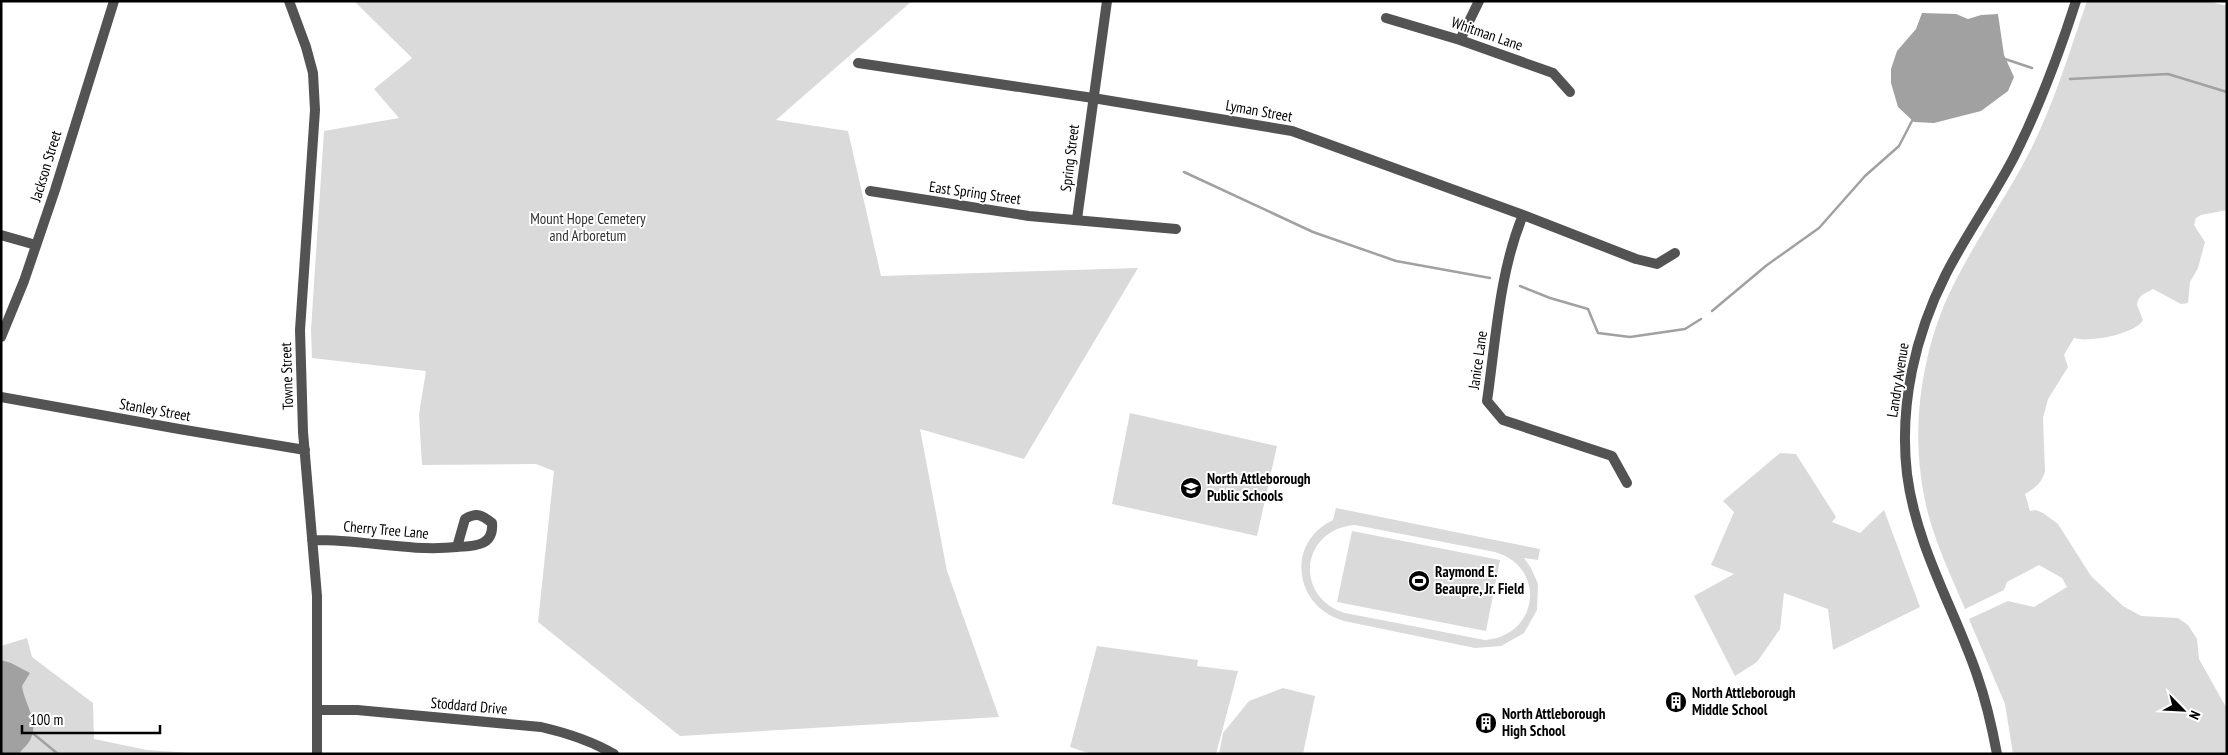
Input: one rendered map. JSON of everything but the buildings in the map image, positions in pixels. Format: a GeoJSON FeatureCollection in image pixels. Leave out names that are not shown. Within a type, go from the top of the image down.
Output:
{"type":"FeatureCollection","features":[{"type":"Feature","properties":{"kind":"street","name":"Jackson Street"},"geometry":{"type":"LineString","coordinates":[[1,337],[56,190],[114,1]]}},
{"type":"Feature","properties":{"kind":"street","name":"Towne Street"},"geometry":{"type":"LineString","coordinates":[[289,1],[306,47],[313,73],[315,110],[300,330],[305,450],[316,596],[317,754]]}},
{"type":"Feature","properties":{"kind":"street","name":"Spring Street"},"geometry":{"type":"LineString","coordinates":[[1077,219],[1107,1]]}},
{"type":"Feature","properties":{"kind":"street"},"geometry":{"type":"LineString","coordinates":[[1460,40],[1479,1]]}},
{"type":"Feature","properties":{"kind":"street","name":"Landry Avenue"},"geometry":{"type":"LineString","coordinates":[[1997,754],[1984,695],[1977,674],[1937,580],[1914,510],[1907,472],[1907,407],[1913,364],[1928,312],[1950,267],[2000,182],[2026,132],[2049,82],[2076,1]]}},
{"type":"Feature","properties":{"kind":"street","name":"Whitman Lane"},"geometry":{"type":"LineString","coordinates":[[1386,18],[1460,40],[1553,74],[1570,92]]}},
{"type":"Feature","properties":{"kind":"street","name":"Lyman Street"},"geometry":{"type":"LineString","coordinates":[[858,63],[1093,98],[1292,131],[1523,215],[1636,259],[1657,264],[1675,253]]}},
{"type":"Feature","properties":{"kind":"street","name":"East Spring Street"},"geometry":{"type":"LineString","coordinates":[[870,191],[1029,216],[1077,219]]}},
{"type":"Feature","properties":{"kind":"street","name":"Janice Lane"},"geometry":{"type":"LineString","coordinates":[[1523,215],[1516,231],[1505,272],[1487,401],[1504,420],[1612,456],[1626,484]]}},
{"type":"Feature","properties":{"kind":"street"},"geometry":{"type":"LineString","coordinates":[[1077,219],[1176,229]]}},
{"type":"Feature","properties":{"kind":"street"},"geometry":{"type":"LineString","coordinates":[[1,235],[36,245]]}},
{"type":"Feature","properties":{"kind":"street","name":"Stanley Street"},"geometry":{"type":"LineString","coordinates":[[1,397],[305,450]]}},
{"type":"Feature","properties":{"kind":"street","name":"Cherry Tree Lane"},"geometry":{"type":"LineString","coordinates":[[312,540],[336,540],[436,550],[457,547]]}},
{"type":"Feature","properties":{"kind":"street","name":"Stoddard Drive"},"geometry":{"type":"LineString","coordinates":[[317,710],[357,710],[541,728],[568,733],[614,754]]}},
{"type":"Feature","properties":{"kind":"green space","name":"Mount Hope Cemetery and Arboretum"},"geometry":{"type":"Polygon","coordinates":[[[354,1],[912,1],[776,120],[848,131],[881,276],[1138,268],[1024,459],[920,429],[947,571],[999,717],[680,736],[538,622],[554,471],[536,464],[422,465],[419,414],[426,371],[312,358],[311,330],[324,131],[399,118],[374,89],[412,58],[354,1]]]}},
{"type":"Feature","properties":{"kind":"green space"},"geometry":{"type":"Polygon","coordinates":[[[2087,1],[2207,1],[2227,6],[2227,210],[2201,215],[2196,218],[2194,225],[2205,242],[2198,268],[2190,282],[2188,303],[2181,304],[2153,289],[2142,295],[2138,300],[2137,305],[2143,320],[2139,325],[2111,336],[2090,339],[2074,338],[2064,355],[2068,367],[2048,399],[2043,418],[2044,475],[2038,485],[2025,494],[2030,511],[2036,510],[2043,513],[2058,524],[2091,576],[2123,606],[2141,616],[2178,618],[2188,625],[2197,639],[2199,659],[2227,709],[2227,754],[2013,754],[2005,704],[1969,619],[2008,601],[2034,607],[2067,587],[2062,578],[2039,565],[2007,582],[2004,590],[1965,609],[1937,541],[1923,491],[1918,437],[1919,410],[1922,383],[1935,330],[1944,305],[1963,266],[2019,172],[2038,135],[2061,78],[2087,1]]]}},
{"type":"Feature","properties":{"kind":"green space"},"geometry":{"type":"Polygon","coordinates":[[[1130,413],[1277,446],[1257,536],[1112,504],[1130,413]]]}},
{"type":"Feature","properties":{"kind":"green space"},"geometry":{"type":"Polygon","coordinates":[[[1780,453],[1796,454],[1836,517],[1832,522],[1860,533],[1884,510],[1920,607],[1833,650],[1828,609],[1784,593],[1780,629],[1757,662],[1735,676],[1694,596],[1734,574],[1711,565],[1734,512],[1723,501],[1780,453]]]}},
{"type":"Feature","properties":{"kind":"green space"},"geometry":{"type":"Polygon","coordinates":[[[1336,508],[1540,549],[1538,560],[1524,558],[1538,584],[1537,610],[1524,633],[1501,646],[1475,648],[1344,621],[1327,614],[1314,603],[1306,589],[1302,574],[1302,558],[1307,544],[1318,530],[1333,520],[1336,508]],[[1355,525],[1337,529],[1323,538],[1314,550],[1310,564],[1311,579],[1317,593],[1328,605],[1345,613],[1485,640],[1503,636],[1517,627],[1526,614],[1530,600],[1529,585],[1523,572],[1512,560],[1495,552],[1355,525]]]}},
{"type":"Feature","properties":{"kind":"green space","name":"Raymond E. Beaupre, Jr. Field"},"geometry":{"type":"Polygon","coordinates":[[[1352,531],[1500,560],[1486,631],[1337,602],[1352,531]]]}},
{"type":"Feature","properties":{"kind":"green space"},"geometry":{"type":"Polygon","coordinates":[[[27,638],[32,657],[93,703],[94,739],[147,750],[206,754],[1,754],[1,646],[27,638]]]}},
{"type":"Feature","properties":{"kind":"green space"},"geometry":{"type":"Polygon","coordinates":[[[1097,646],[1198,660],[1197,666],[1238,671],[1216,754],[1091,754],[1070,747],[1097,646]]]}},
{"type":"Feature","properties":{"kind":"green space"},"geometry":{"type":"Polygon","coordinates":[[[1283,688],[1315,696],[1303,754],[1219,754],[1223,733],[1249,701],[1283,688]]]}},
{"type":"Feature","properties":{"kind":"shaded area"},"geometry":{"type":"Polygon","coordinates":[[[1922,13],[1956,14],[1968,19],[1981,15],[1998,14],[2004,55],[2014,77],[2008,91],[1981,111],[1934,123],[1914,122],[1898,107],[1891,83],[1891,69],[1897,51],[1916,29],[1922,13]]]}},
{"type":"Feature","properties":{"kind":"shaded area"},"geometry":{"type":"Polygon","coordinates":[[[1,660],[30,673],[22,686],[32,719],[33,732],[30,740],[19,754],[1,754],[1,660]]]}},
{"type":"Feature","properties":{"kind":"waterway"},"geometry":{"type":"LineString","coordinates":[[2005,59],[2032,68]]}},
{"type":"Feature","properties":{"kind":"waterway"},"geometry":{"type":"LineString","coordinates":[[2070,79],[2168,74],[2227,92]]}},
{"type":"Feature","properties":{"kind":"waterway"},"geometry":{"type":"LineString","coordinates":[[1712,311],[1767,265],[1819,228],[1865,176],[1899,146],[1913,119]]}},
{"type":"Feature","properties":{"kind":"waterway"},"geometry":{"type":"LineString","coordinates":[[1184,172],[1313,232],[1396,261],[1490,278]]}},
{"type":"Feature","properties":{"kind":"waterway"},"geometry":{"type":"LineString","coordinates":[[1520,286],[1550,298],[1588,309],[1598,333],[1630,337],[1685,329],[1701,319]]}},
{"type":"Feature","properties":{"kind":"waterway"},"geometry":{"type":"LineString","coordinates":[[30,731],[58,754]]}},
{"type":"Feature","properties":{"kind":"place","name":"North Attleborough Public Schools"},"geometry":{"type":"Point","coordinates":[1191,488]}},
{"type":"Feature","properties":{"kind":"place","name":"Raymond E. Beaupre, Jr. Field"},"geometry":{"type":"Point","coordinates":[1419,581]}},
{"type":"Feature","properties":{"kind":"place","name":"North Attleborough Middle School"},"geometry":{"type":"Point","coordinates":[1676,702]}},
{"type":"Feature","properties":{"kind":"place","name":"North Attleborough High School"},"geometry":{"type":"Point","coordinates":[1486,723]}}]}
